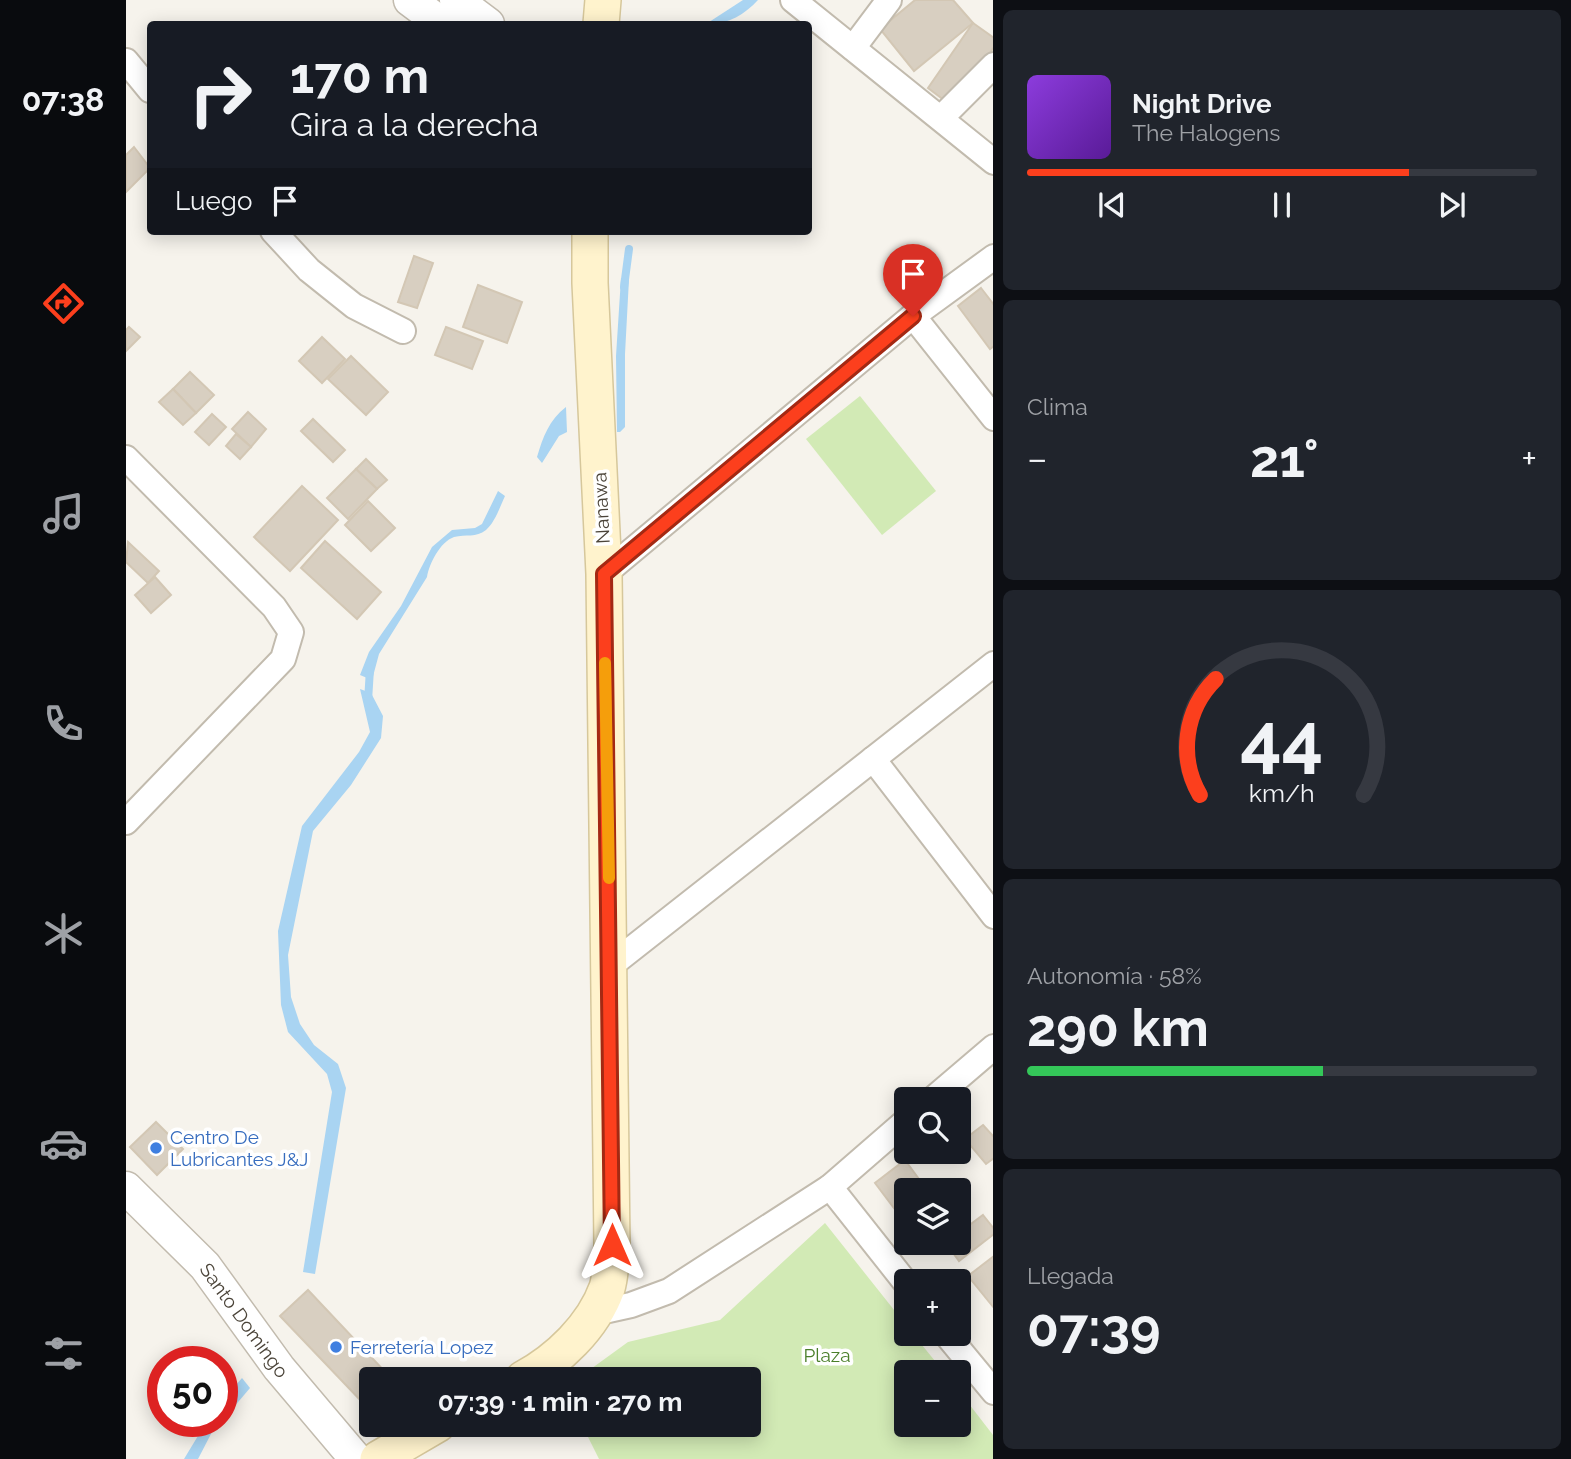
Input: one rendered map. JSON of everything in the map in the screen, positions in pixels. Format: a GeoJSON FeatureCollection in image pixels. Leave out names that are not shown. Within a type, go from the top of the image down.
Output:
{"type":"FeatureCollection","features":[{"type":"Feature","properties":{"kind":"main road"},"geometry":{"type":"LineString","coordinates":[[601,21],[603,0]]}},
{"type":"Feature","properties":{"kind":"main road","name":"Nanawa"},"geometry":{"type":"LineString","coordinates":[[540,1367],[569,1346],[595,1314],[608,1286],[612,1245],[604,574],[590,235]]}},
{"type":"Feature","properties":{"kind":"main road"},"geometry":{"type":"LineString","coordinates":[[378,1459],[416,1437]]}},
{"type":"Feature","properties":{"kind":"street"},"geometry":{"type":"LineString","coordinates":[[410,0],[438,21]]}},
{"type":"Feature","properties":{"kind":"street"},"geometry":{"type":"LineString","coordinates":[[456,0],[484,21]]}},
{"type":"Feature","properties":{"kind":"street"},"geometry":{"type":"LineString","coordinates":[[793,0],[993,162]]}},
{"type":"Feature","properties":{"kind":"street"},"geometry":{"type":"LineString","coordinates":[[853,48],[889,0]]}},
{"type":"Feature","properties":{"kind":"street"},"geometry":{"type":"LineString","coordinates":[[126,61],[147,86]]}},
{"type":"Feature","properties":{"kind":"street"},"geometry":{"type":"LineString","coordinates":[[941,118],[993,65]]}},
{"type":"Feature","properties":{"kind":"street"},"geometry":{"type":"LineString","coordinates":[[277,235],[309,270],[354,306],[403,331]]}},
{"type":"Feature","properties":{"kind":"street"},"geometry":{"type":"LineString","coordinates":[[604,574],[913,316],[993,257]]}},
{"type":"Feature","properties":{"kind":"street"},"geometry":{"type":"LineString","coordinates":[[913,316],[993,418]]}},
{"type":"Feature","properties":{"kind":"street"},"geometry":{"type":"LineString","coordinates":[[126,458],[274,607],[292,632],[283,659],[126,822]]}},
{"type":"Feature","properties":{"kind":"street"},"geometry":{"type":"LineString","coordinates":[[610,966],[993,664]]}},
{"type":"Feature","properties":{"kind":"street"},"geometry":{"type":"LineString","coordinates":[[873,759],[993,916]]}},
{"type":"Feature","properties":{"kind":"street"},"geometry":{"type":"LineString","coordinates":[[947,1087],[993,1047]]}},
{"type":"Feature","properties":{"kind":"street"},"geometry":{"type":"LineString","coordinates":[[595,1314],[669,1291],[830,1187],[894,1131]]}},
{"type":"Feature","properties":{"kind":"street"},"geometry":{"type":"LineString","coordinates":[[830,1187],[895,1269]]}},
{"type":"Feature","properties":{"kind":"street","name":"Santo Domingo"},"geometry":{"type":"LineString","coordinates":[[126,1188],[205,1266],[279,1368],[356,1459]]}},
{"type":"Feature","properties":{"kind":"street"},"geometry":{"type":"LineString","coordinates":[[957,1346],[993,1392]]}},
{"type":"Feature","properties":{"kind":"green space"},"geometry":{"type":"Polygon","coordinates":[[[860,396],[936,491],[882,535],[806,439],[860,396]]]}},
{"type":"Feature","properties":{"kind":"green space","name":"Plaza"},"geometry":{"type":"Polygon","coordinates":[[[825,1223],[894,1310],[894,1346],[923,1346],[934,1360],[894,1360],[894,1437],[971,1437],[971,1407],[993,1435],[993,1459],[599,1459],[588,1437],[761,1437],[761,1367],[594,1367],[628,1342],[720,1320],[825,1223]]]}},
{"type":"Feature","properties":{"kind":"water"},"geometry":{"type":"Polygon","coordinates":[[[743,0],[758,0],[735,18],[711,21],[743,0]]]}},
{"type":"Feature","properties":{"kind":"water"},"geometry":{"type":"Polygon","coordinates":[[[621,278],[629,279],[625,427],[617,432],[616,356],[621,278]]]}},
{"type":"Feature","properties":{"kind":"water"},"geometry":{"type":"Polygon","coordinates":[[[566,407],[567,432],[559,436],[542,463],[537,457],[544,436],[555,417],[566,407]]]}},
{"type":"Feature","properties":{"kind":"water"},"geometry":{"type":"Polygon","coordinates":[[[498,491],[505,496],[489,527],[478,534],[454,537],[440,548],[427,577],[379,654],[372,680],[360,675],[369,652],[401,606],[432,547],[452,530],[475,528],[482,524],[498,491]]]}},
{"type":"Feature","properties":{"kind":"water"},"geometry":{"type":"Polygon","coordinates":[[[360,689],[371,693],[383,716],[381,738],[351,785],[313,831],[288,955],[291,997],[300,1024],[314,1045],[338,1064],[346,1088],[315,1274],[303,1272],[332,1092],[327,1074],[288,1032],[281,1005],[278,931],[302,826],[359,752],[370,732],[360,689]]]}},
{"type":"Feature","properties":{"kind":"water"},"geometry":{"type":"Polygon","coordinates":[[[242,1378],[250,1388],[238,1402],[238,1383],[242,1378]]]}},
{"type":"Feature","properties":{"kind":"water"},"geometry":{"type":"Polygon","coordinates":[[[197,1437],[209,1437],[198,1459],[184,1459],[197,1437]]]}},
{"type":"Feature","properties":{"kind":"building"},"geometry":{"type":"Polygon","coordinates":[[[915,0],[953,0],[973,23],[914,71],[880,29],[915,0]]]}},
{"type":"Feature","properties":{"kind":"building"},"geometry":{"type":"Polygon","coordinates":[[[973,23],[993,37],[993,48],[952,106],[928,88],[973,23]]]}},
{"type":"Feature","properties":{"kind":"building"},"geometry":{"type":"Polygon","coordinates":[[[134,147],[147,164],[147,171],[126,192],[126,155],[134,147]]]}},
{"type":"Feature","properties":{"kind":"building"},"geometry":{"type":"Polygon","coordinates":[[[414,256],[433,263],[417,308],[398,302],[414,256]]]}},
{"type":"Feature","properties":{"kind":"building"},"geometry":{"type":"Polygon","coordinates":[[[478,285],[522,302],[507,343],[463,327],[478,285]]]}},
{"type":"Feature","properties":{"kind":"building"},"geometry":{"type":"Polygon","coordinates":[[[981,288],[993,304],[993,347],[990,349],[958,306],[981,288]]]}},
{"type":"Feature","properties":{"kind":"building"},"geometry":{"type":"Polygon","coordinates":[[[129,327],[140,337],[126,351],[126,330],[129,327]]]}},
{"type":"Feature","properties":{"kind":"building"},"geometry":{"type":"Polygon","coordinates":[[[446,327],[483,341],[472,369],[435,355],[446,327]]]}},
{"type":"Feature","properties":{"kind":"building"},"geometry":{"type":"Polygon","coordinates":[[[322,337],[345,359],[322,383],[299,361],[322,337]]]}},
{"type":"Feature","properties":{"kind":"building"},"geometry":{"type":"Polygon","coordinates":[[[351,356],[388,392],[366,415],[328,379],[351,356]]]}},
{"type":"Feature","properties":{"kind":"building"},"geometry":{"type":"Polygon","coordinates":[[[190,372],[214,395],[196,413],[173,389],[190,372]]]}},
{"type":"Feature","properties":{"kind":"building"},"geometry":{"type":"Polygon","coordinates":[[[173,389],[196,413],[183,425],[159,402],[173,389]]]}},
{"type":"Feature","properties":{"kind":"building"},"geometry":{"type":"Polygon","coordinates":[[[248,412],[266,429],[251,447],[232,429],[248,412]]]}},
{"type":"Feature","properties":{"kind":"building"},"geometry":{"type":"Polygon","coordinates":[[[212,414],[226,427],[209,445],[195,432],[212,414]]]}},
{"type":"Feature","properties":{"kind":"building"},"geometry":{"type":"Polygon","coordinates":[[[313,419],[345,450],[333,462],[301,431],[313,419]]]}},
{"type":"Feature","properties":{"kind":"building"},"geometry":{"type":"Polygon","coordinates":[[[236,434],[251,447],[240,459],[226,446],[236,434]]]}},
{"type":"Feature","properties":{"kind":"building"},"geometry":{"type":"Polygon","coordinates":[[[366,459],[387,480],[377,489],[356,469],[366,459]]]}},
{"type":"Feature","properties":{"kind":"building"},"geometry":{"type":"Polygon","coordinates":[[[356,469],[377,489],[348,519],[327,498],[356,469]]]}},
{"type":"Feature","properties":{"kind":"building"},"geometry":{"type":"Polygon","coordinates":[[[302,486],[338,520],[290,571],[254,537],[302,486]]]}},
{"type":"Feature","properties":{"kind":"building"},"geometry":{"type":"Polygon","coordinates":[[[368,501],[395,528],[371,551],[345,525],[368,501]]]}},
{"type":"Feature","properties":{"kind":"building"},"geometry":{"type":"Polygon","coordinates":[[[325,541],[381,592],[357,619],[301,568],[325,541]]]}},
{"type":"Feature","properties":{"kind":"building"},"geometry":{"type":"Polygon","coordinates":[[[128,542],[159,571],[148,583],[126,562],[128,542]]]}},
{"type":"Feature","properties":{"kind":"building"},"geometry":{"type":"Polygon","coordinates":[[[155,577],[171,595],[151,613],[135,595],[155,577]]]}},
{"type":"Feature","properties":{"kind":"building","name":"Centro De Lubricantes J&J"},"geometry":{"type":"Polygon","coordinates":[[[156,1122],[183,1149],[157,1175],[130,1147],[156,1122]]]}},
{"type":"Feature","properties":{"kind":"building"},"geometry":{"type":"Polygon","coordinates":[[[983,1125],[993,1136],[993,1159],[986,1164],[971,1146],[971,1134],[983,1125]]]}},
{"type":"Feature","properties":{"kind":"building"},"geometry":{"type":"Polygon","coordinates":[[[900,1164],[908,1164],[918,1178],[894,1178],[894,1208],[875,1183],[900,1164]]]}},
{"type":"Feature","properties":{"kind":"building"},"geometry":{"type":"Polygon","coordinates":[[[983,1215],[993,1228],[993,1235],[971,1252],[971,1224],[983,1215]]]}},
{"type":"Feature","properties":{"kind":"building"},"geometry":{"type":"Polygon","coordinates":[[[955,1255],[967,1255],[959,1261],[955,1255]]]}},
{"type":"Feature","properties":{"kind":"building"},"geometry":{"type":"Polygon","coordinates":[[[993,1257],[993,1307],[971,1280],[971,1274],[993,1257]]]}},
{"type":"Feature","properties":{"kind":"building","name":"Ferretería Lopez"},"geometry":{"type":"Polygon","coordinates":[[[308,1290],[381,1367],[359,1367],[359,1399],[280,1316],[308,1290]]]}},
{"type":"Feature","properties":{"kind":"waterway"},"geometry":{"type":"LineString","coordinates":[[624,287],[629,249]]}},
{"type":"Feature","properties":{"kind":"waterway"},"geometry":{"type":"LineString","coordinates":[[368,701],[370,669]]}},
{"type":"Feature","properties":{"kind":"slow traffic"},"geometry":{"type":"LineString","coordinates":[[605,663],[609,878]]}},
{"type":"Feature","properties":{"kind":"place","name":"Centro De Lubricantes J&J"},"geometry":{"type":"Point","coordinates":[156,1148]}},
{"type":"Feature","properties":{"kind":"place","name":"Ferretería Lopez"},"geometry":{"type":"Point","coordinates":[336,1347]}},
{"type":"Feature","properties":{"kind":"route"},"geometry":{"type":"LineString","coordinates":[[612,1245],[604,574],[913,316]]}}]}
